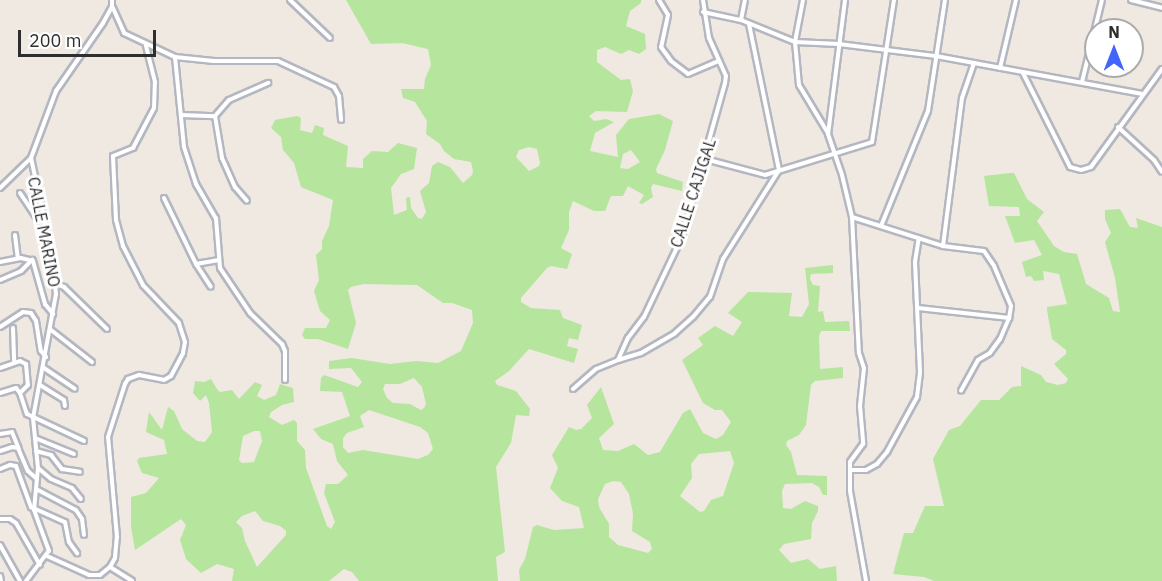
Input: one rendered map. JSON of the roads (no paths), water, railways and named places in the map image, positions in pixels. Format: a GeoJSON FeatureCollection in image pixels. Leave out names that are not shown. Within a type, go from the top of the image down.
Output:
{"type":"FeatureCollection","features":[{"type":"Feature","properties":{"kind":"street"},"geometry":{"type":"LineString","coordinates":[[112,0],[112,7],[121,30],[146,45],[175,57],[214,61],[278,61],[334,87],[339,96],[341,120]]}},
{"type":"Feature","properties":{"kind":"street"},"geometry":{"type":"LineString","coordinates":[[290,0],[330,38]]}},
{"type":"Feature","properties":{"kind":"street"},"geometry":{"type":"LineString","coordinates":[[659,0],[668,15],[661,47],[671,61],[688,74],[719,61]]}},
{"type":"Feature","properties":{"kind":"street","name":"CALLE CAJIGAL"},"geometry":{"type":"LineString","coordinates":[[618,360],[628,338],[644,317],[682,237],[726,83],[726,76],[709,38],[703,0]]}},
{"type":"Feature","properties":{"kind":"street"},"geometry":{"type":"LineString","coordinates":[[741,20],[745,0]]}},
{"type":"Feature","properties":{"kind":"street"},"geometry":{"type":"LineString","coordinates":[[803,0],[795,42],[799,85],[828,134],[842,175],[852,217],[859,353],[864,368],[860,406],[863,444],[850,462],[850,491],[866,581]]}},
{"type":"Feature","properties":{"kind":"street"},"geometry":{"type":"LineString","coordinates":[[828,134],[845,0]]}},
{"type":"Feature","properties":{"kind":"street"},"geometry":{"type":"LineString","coordinates":[[705,159],[765,175],[872,142],[894,0]]}},
{"type":"Feature","properties":{"kind":"street"},"geometry":{"type":"LineString","coordinates":[[881,226],[927,111],[945,0]]}},
{"type":"Feature","properties":{"kind":"street"},"geometry":{"type":"LineString","coordinates":[[1000,68],[1016,0]]}},
{"type":"Feature","properties":{"kind":"street"},"geometry":{"type":"LineString","coordinates":[[1082,82],[1102,0]]}},
{"type":"Feature","properties":{"kind":"street"},"geometry":{"type":"LineString","coordinates":[[1131,0],[1162,8]]}},
{"type":"Feature","properties":{"kind":"street","name":"CALLE MARINO"},"geometry":{"type":"LineString","coordinates":[[47,556],[49,551],[34,510],[38,468],[33,418],[51,330],[56,284],[31,158],[56,91],[112,7]]}},
{"type":"Feature","properties":{"kind":"street"},"geometry":{"type":"LineString","coordinates":[[704,12],[741,20],[795,42],[839,44],[936,56],[1143,94]]}},
{"type":"Feature","properties":{"kind":"street"},"geometry":{"type":"LineString","coordinates":[[573,389],[596,369],[640,353],[675,333],[693,317],[710,297],[723,259],[779,170],[749,24]]}},
{"type":"Feature","properties":{"kind":"street"},"geometry":{"type":"LineString","coordinates":[[26,581],[47,556],[89,575],[100,575],[111,567],[115,558],[117,537],[108,437],[125,384],[139,375],[164,380],[171,376],[183,353],[185,342],[179,323],[143,285],[123,246],[116,220],[113,156],[133,148],[154,108],[155,82],[146,45]]}},
{"type":"Feature","properties":{"kind":"street"},"geometry":{"type":"LineString","coordinates":[[175,57],[184,147],[189,170],[216,218],[220,268],[250,313],[282,344],[285,351],[285,380]]}},
{"type":"Feature","properties":{"kind":"street"},"geometry":{"type":"LineString","coordinates":[[943,246],[962,98],[974,63]]}},
{"type":"Feature","properties":{"kind":"street"},"geometry":{"type":"LineString","coordinates":[[1023,72],[1070,167],[1081,170],[1091,167],[1162,69]]}},
{"type":"Feature","properties":{"kind":"street"},"geometry":{"type":"LineString","coordinates":[[215,116],[229,100],[268,83]]}},
{"type":"Feature","properties":{"kind":"street"},"geometry":{"type":"LineString","coordinates":[[181,115],[215,116]]}},
{"type":"Feature","properties":{"kind":"street"},"geometry":{"type":"LineString","coordinates":[[215,116],[222,158],[235,187],[247,201]]}},
{"type":"Feature","properties":{"kind":"street"},"geometry":{"type":"LineString","coordinates":[[1119,127],[1154,160],[1162,172]]}},
{"type":"Feature","properties":{"kind":"street"},"geometry":{"type":"LineString","coordinates":[[0,188],[31,158]]}},
{"type":"Feature","properties":{"kind":"street"},"geometry":{"type":"LineString","coordinates":[[20,194],[39,220],[44,222]]}},
{"type":"Feature","properties":{"kind":"street"},"geometry":{"type":"LineString","coordinates":[[164,198],[196,264],[211,287]]}},
{"type":"Feature","properties":{"kind":"street"},"geometry":{"type":"LineString","coordinates":[[852,217],[943,246],[984,251],[1011,306],[1009,318],[1000,339],[990,353],[978,360],[961,391]]}},
{"type":"Feature","properties":{"kind":"street"},"geometry":{"type":"LineString","coordinates":[[15,236],[18,258]]}},
{"type":"Feature","properties":{"kind":"street"},"geometry":{"type":"LineString","coordinates":[[850,470],[866,470],[887,452],[917,397],[920,372],[915,262],[919,238]]}},
{"type":"Feature","properties":{"kind":"street"},"geometry":{"type":"LineString","coordinates":[[0,262],[18,258],[32,260],[36,265],[45,304],[53,314]]}},
{"type":"Feature","properties":{"kind":"street"},"geometry":{"type":"LineString","coordinates":[[0,280],[21,271],[32,260]]}},
{"type":"Feature","properties":{"kind":"street"},"geometry":{"type":"LineString","coordinates":[[196,264],[218,260]]}},
{"type":"Feature","properties":{"kind":"street"},"geometry":{"type":"LineString","coordinates":[[56,284],[64,287],[107,329]]}},
{"type":"Feature","properties":{"kind":"street"},"geometry":{"type":"LineString","coordinates":[[918,308],[1009,318]]}},
{"type":"Feature","properties":{"kind":"street"},"geometry":{"type":"LineString","coordinates":[[0,327],[23,312],[31,313],[36,321],[41,351],[46,357]]}},
{"type":"Feature","properties":{"kind":"street"},"geometry":{"type":"LineString","coordinates":[[14,328],[14,363]]}},
{"type":"Feature","properties":{"kind":"street"},"geometry":{"type":"LineString","coordinates":[[51,330],[92,362]]}},
{"type":"Feature","properties":{"kind":"street"},"geometry":{"type":"LineString","coordinates":[[0,368],[22,361],[26,364],[28,385],[20,393]]}},
{"type":"Feature","properties":{"kind":"street"},"geometry":{"type":"LineString","coordinates":[[44,368],[75,389]]}},
{"type":"Feature","properties":{"kind":"street"},"geometry":{"type":"LineString","coordinates":[[40,385],[64,400],[65,406]]}},
{"type":"Feature","properties":{"kind":"street"},"geometry":{"type":"LineString","coordinates":[[0,393],[12,387],[20,393],[25,411],[33,418],[84,441]]}},
{"type":"Feature","properties":{"kind":"street"},"geometry":{"type":"LineString","coordinates":[[0,434],[12,432],[28,471],[37,479]]}},
{"type":"Feature","properties":{"kind":"street"},"geometry":{"type":"LineString","coordinates":[[35,438],[74,454]]}},
{"type":"Feature","properties":{"kind":"street"},"geometry":{"type":"LineString","coordinates":[[0,451],[12,447],[19,450]]}},
{"type":"Feature","properties":{"kind":"street"},"geometry":{"type":"LineString","coordinates":[[36,452],[48,453],[62,469],[80,472]]}},
{"type":"Feature","properties":{"kind":"street"},"geometry":{"type":"LineString","coordinates":[[0,469],[10,465],[16,466],[34,510],[67,523],[69,542],[77,553]]}},
{"type":"Feature","properties":{"kind":"street"},"geometry":{"type":"LineString","coordinates":[[38,468],[51,479],[72,488],[81,499]]}},
{"type":"Feature","properties":{"kind":"street"},"geometry":{"type":"LineString","coordinates":[[36,489],[78,512],[82,519],[84,535]]}},
{"type":"Feature","properties":{"kind":"street"},"geometry":{"type":"LineString","coordinates":[[0,519],[10,519],[16,523],[40,565]]}},
{"type":"Feature","properties":{"kind":"street"},"geometry":{"type":"LineString","coordinates":[[0,545],[20,581]]}},
{"type":"Feature","properties":{"kind":"street"},"geometry":{"type":"LineString","coordinates":[[111,567],[132,581]]}},
{"type":"Feature","properties":{"kind":"street"},"geometry":{"type":"LineString","coordinates":[[0,576],[1,581]]}}]}
